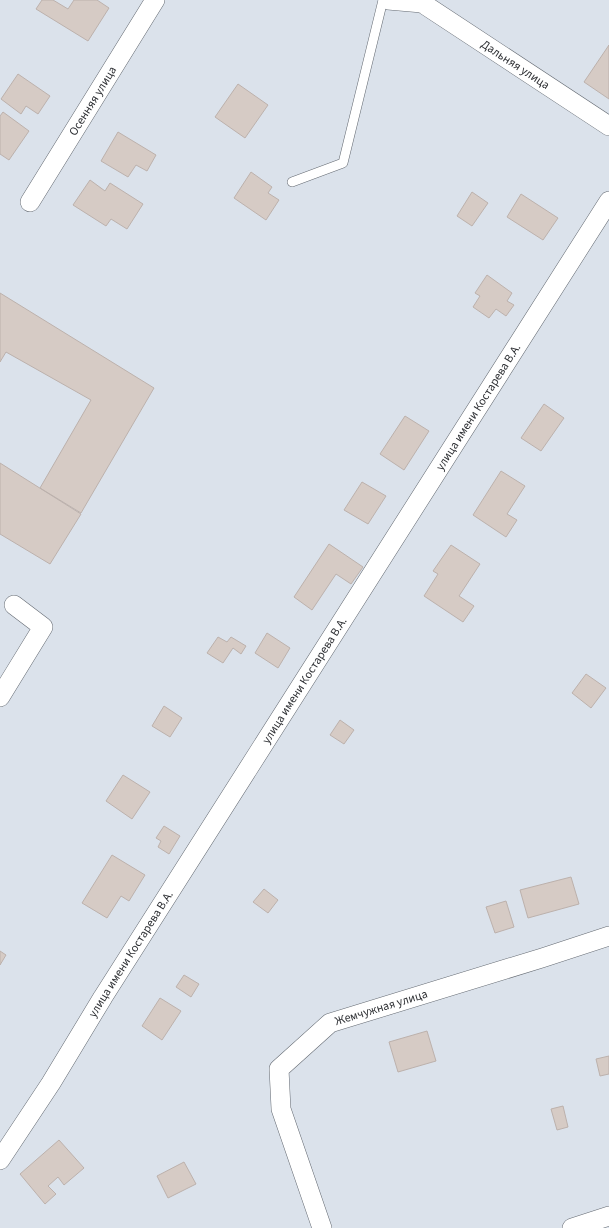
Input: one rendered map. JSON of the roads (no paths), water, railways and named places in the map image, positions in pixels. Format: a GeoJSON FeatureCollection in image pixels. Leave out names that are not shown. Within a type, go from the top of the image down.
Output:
{"type":"FeatureCollection","features":[{"type":"Feature","properties":{"kind":"street","name":"Осенняя улица"},"geometry":{"type":"LineString","coordinates":[[30,202],[155,0]]}},
{"type":"Feature","properties":{"kind":"street"},"geometry":{"type":"LineString","coordinates":[[388,0],[422,2]]}},
{"type":"Feature","properties":{"kind":"street","name":"Дальняя улица"},"geometry":{"type":"LineString","coordinates":[[422,2],[609,126]]}},
{"type":"Feature","properties":{"kind":"street","name":"улица имени Костарева В.А."},"geometry":{"type":"LineString","coordinates":[[0,1160],[51,1083],[103,997],[609,201]]}},
{"type":"Feature","properties":{"kind":"street"},"geometry":{"type":"LineString","coordinates":[[0,697],[43,627],[14,605]]}},
{"type":"Feature","properties":{"kind":"street","name":"Жемчужная улица"},"geometry":{"type":"LineString","coordinates":[[322,1228],[281,1109],[279,1069],[330,1023],[609,936]]}},
{"type":"Feature","properties":{"kind":"street"},"geometry":{"type":"LineString","coordinates":[[572,1228],[609,1216]]}},
{"type":"Feature","properties":{"kind":"lane"},"geometry":{"type":"LineString","coordinates":[[292,182],[343,164],[383,0]]}}]}
